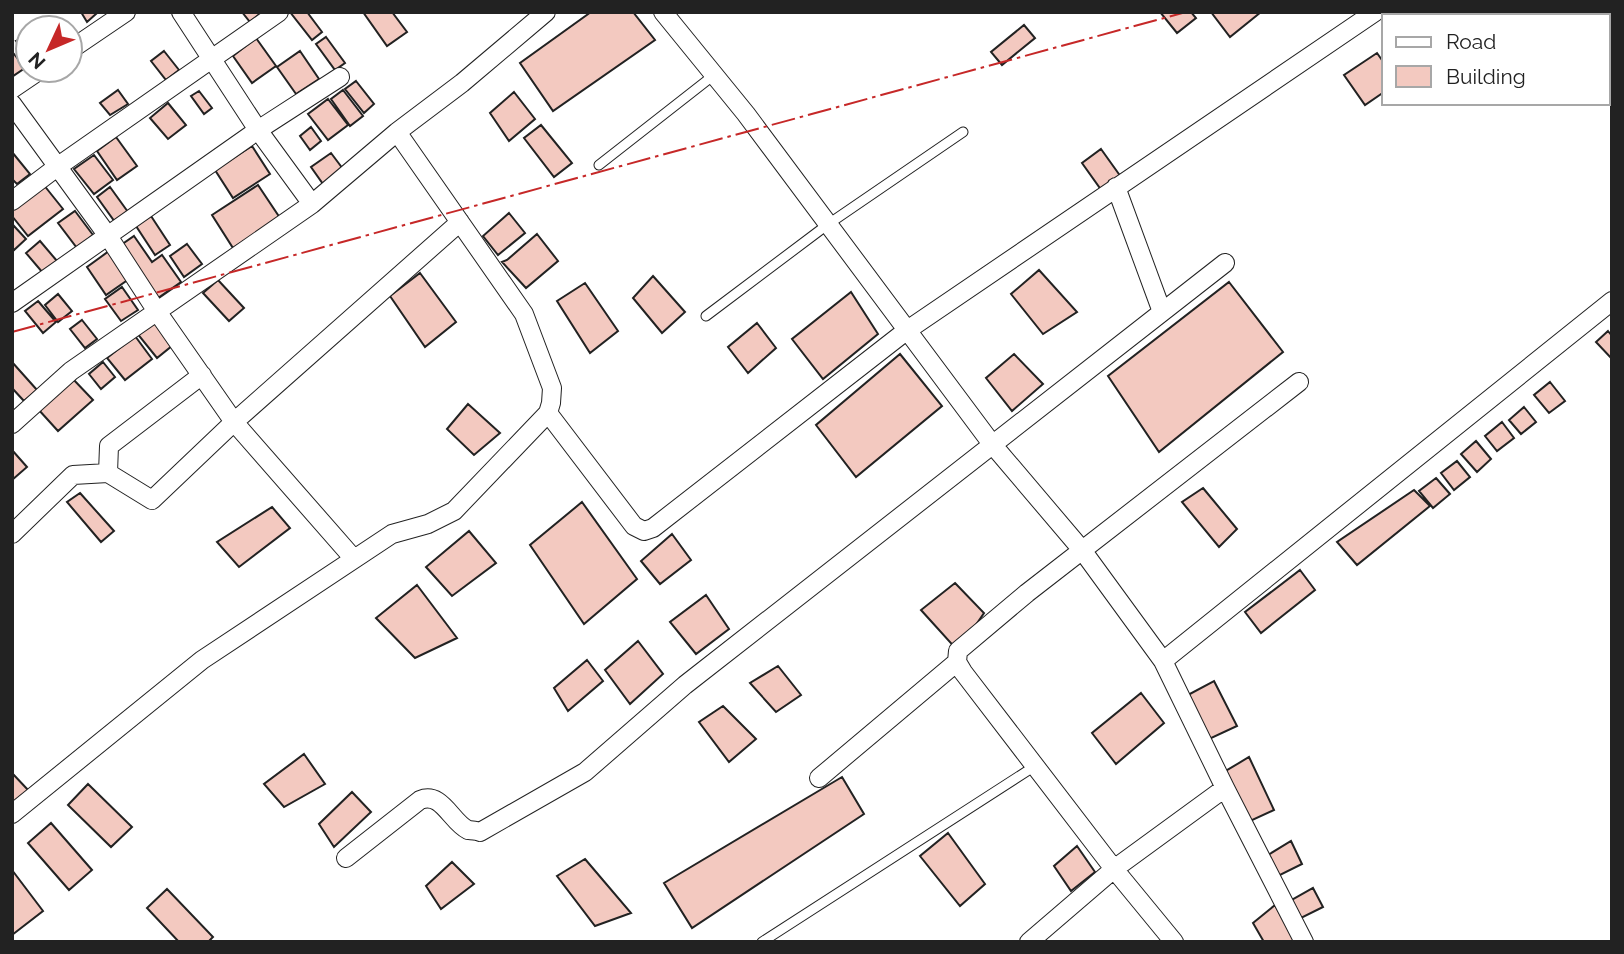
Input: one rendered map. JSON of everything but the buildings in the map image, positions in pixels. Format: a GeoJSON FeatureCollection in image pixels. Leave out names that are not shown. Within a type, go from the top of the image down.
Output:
{"type":"FeatureCollection","features":[{"type":"Feature","properties":{"kind":"street"},"geometry":{"type":"LineString","coordinates":[[84,40],[126,12]]}},
{"type":"Feature","properties":{"kind":"street"},"geometry":{"type":"LineString","coordinates":[[181,12],[258,130],[312,204]]}},
{"type":"Feature","properties":{"kind":"street"},"geometry":{"type":"LineString","coordinates":[[12,201],[279,12]]}},
{"type":"Feature","properties":{"kind":"street"},"geometry":{"type":"LineString","coordinates":[[12,424],[71,370],[312,204],[397,132],[463,83],[546,12]]}},
{"type":"Feature","properties":{"kind":"street"},"geometry":{"type":"LineString","coordinates":[[663,12],[746,114],[992,444],[1082,551],[1163,661],[1304,942]]}},
{"type":"Feature","properties":{"kind":"street"},"geometry":{"type":"LineString","coordinates":[[548,413],[634,526],[644,531],[653,528],[906,331],[1375,12]]}},
{"type":"Feature","properties":{"kind":"street"},"geometry":{"type":"LineString","coordinates":[[12,303],[258,130],[340,77]]}},
{"type":"Feature","properties":{"kind":"street"},"geometry":{"type":"LineString","coordinates":[[12,104],[108,236],[234,422],[354,559]]}},
{"type":"Feature","properties":{"kind":"street"},"geometry":{"type":"LineString","coordinates":[[12,814],[202,660],[392,534],[428,524],[454,511],[548,413],[552,387],[524,314],[397,132]]}},
{"type":"Feature","properties":{"kind":"street"},"geometry":{"type":"LineString","coordinates":[[1116,187],[1162,312]]}},
{"type":"Feature","properties":{"kind":"street"},"geometry":{"type":"LineString","coordinates":[[16,525],[73,475],[108,473],[152,499],[234,422],[460,222]]}},
{"type":"Feature","properties":{"kind":"street"},"geometry":{"type":"LineString","coordinates":[[346,858],[427,797],[435,799],[469,830],[480,832],[585,772],[685,685],[1224,263]]}},
{"type":"Feature","properties":{"kind":"street"},"geometry":{"type":"LineString","coordinates":[[1163,661],[1612,301]]}},
{"type":"Feature","properties":{"kind":"street"},"geometry":{"type":"LineString","coordinates":[[108,473],[109,446],[202,375]]}},
{"type":"Feature","properties":{"kind":"street"},"geometry":{"type":"LineString","coordinates":[[1174,942],[1114,869],[957,662],[958,651],[1027,593],[1299,382]]}},
{"type":"Feature","properties":{"kind":"street"},"geometry":{"type":"LineString","coordinates":[[819,778],[957,662]]}},
{"type":"Feature","properties":{"kind":"street"},"geometry":{"type":"LineString","coordinates":[[1029,942],[1114,869],[1225,788]]}},
{"type":"Feature","properties":{"kind":"lane"},"geometry":{"type":"LineString","coordinates":[[599,165],[714,75]]}},
{"type":"Feature","properties":{"kind":"lane"},"geometry":{"type":"LineString","coordinates":[[706,316],[827,225],[963,132]]}},
{"type":"Feature","properties":{"kind":"lane"},"geometry":{"type":"LineString","coordinates":[[762,942],[1035,766]]}},
{"type":"Feature","properties":{"kind":"power"},"geometry":{"type":"LineString","coordinates":[[12,332],[1186,12]]}}]}
